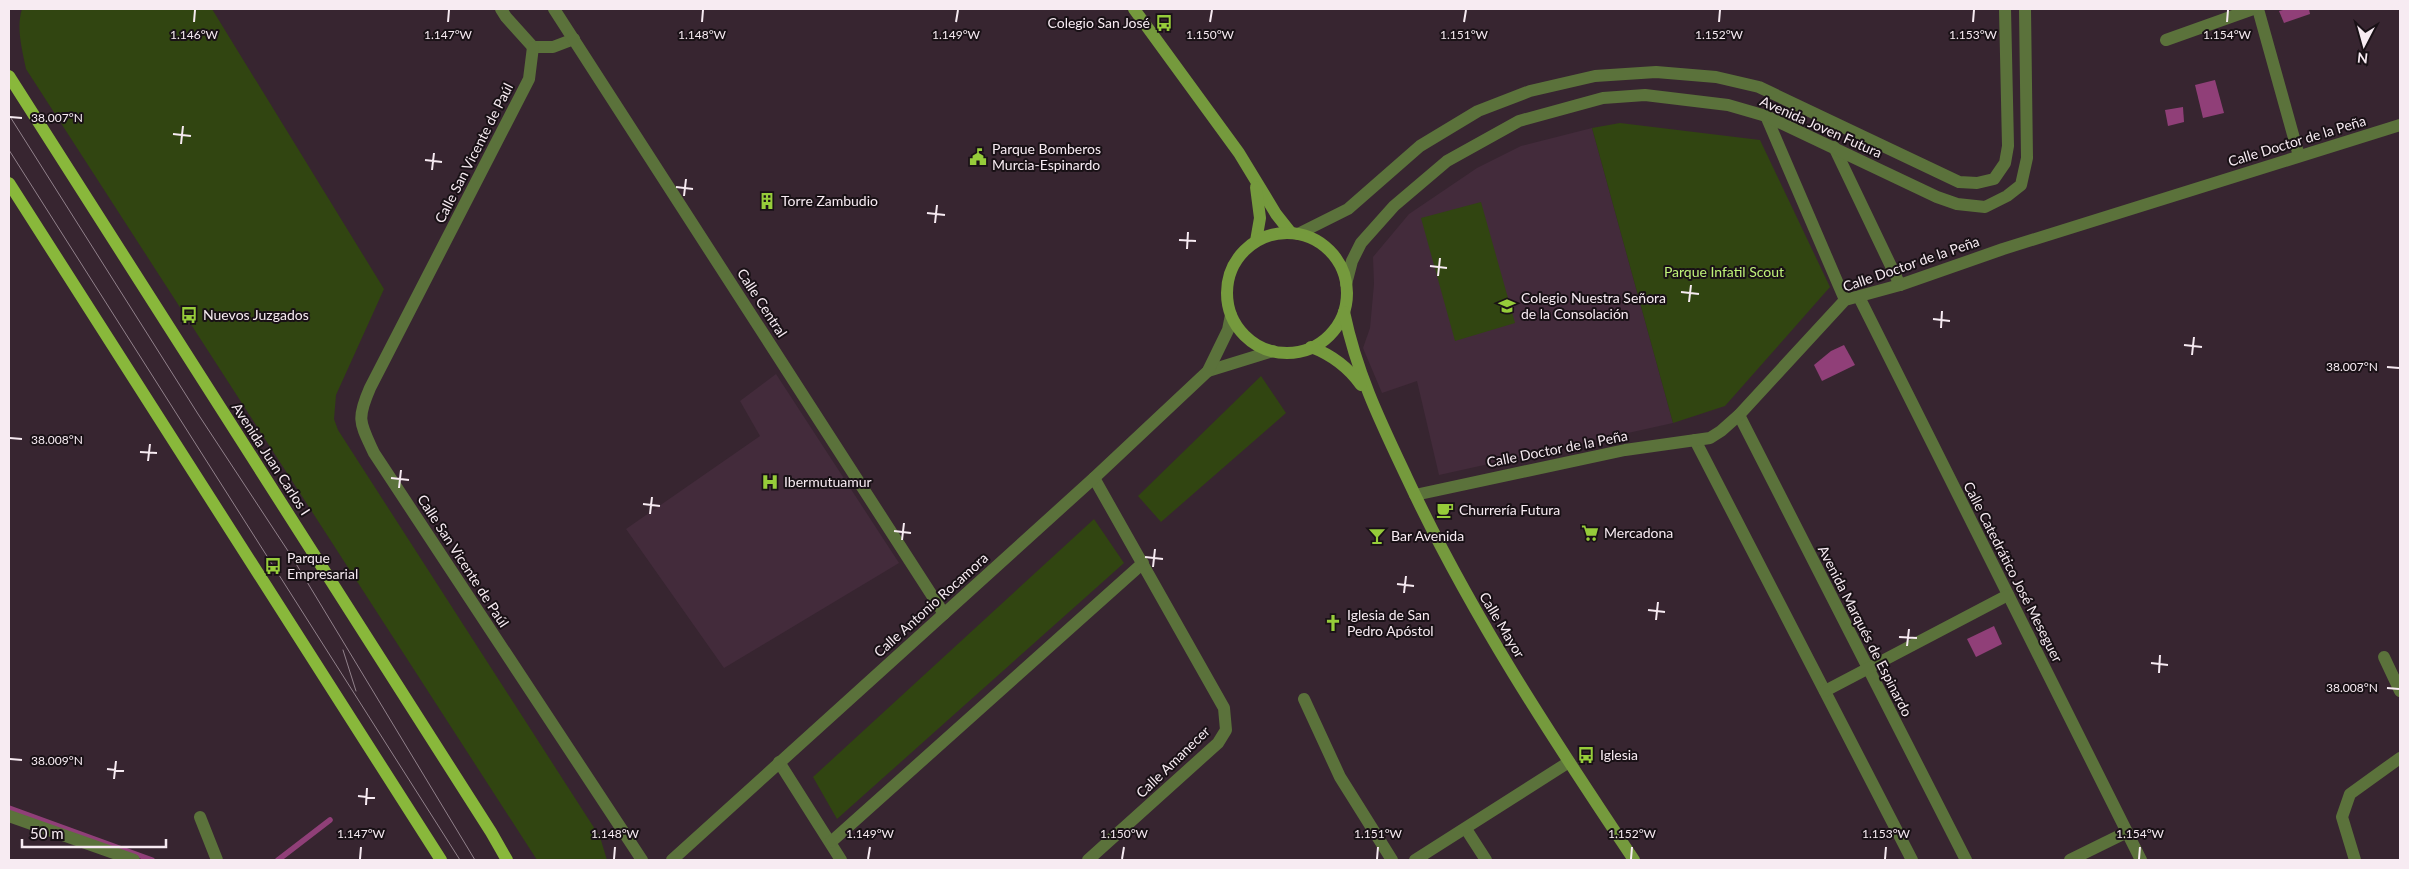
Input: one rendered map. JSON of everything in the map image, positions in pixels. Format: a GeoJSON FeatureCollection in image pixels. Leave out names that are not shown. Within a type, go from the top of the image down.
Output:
{"type":"FeatureCollection","features":[{"type":"Feature","properties":{"kind":"main road"},"geometry":{"type":"LineString","coordinates":[[1134,9],[1219,125],[1276,214],[1294,234]]}},
{"type":"Feature","properties":{"kind":"main road","name":"Avenida Juan Carlos I"},"geometry":{"type":"LineString","coordinates":[[9,76],[491,832],[507,860]]}},
{"type":"Feature","properties":{"kind":"main road"},"geometry":{"type":"LineString","coordinates":[[1255,180],[1260,218],[1256,241]]}},
{"type":"Feature","properties":{"kind":"main road"},"geometry":{"type":"LineString","coordinates":[[9,184],[441,860]]}},
{"type":"Feature","properties":{"kind":"main road"},"geometry":{"type":"LineString","coordinates":[[1294,234],[1312,238],[1335,257],[1342,270],[1346,284],[1344,312],[1331,333],[1311,347],[1286,352],[1273,351],[1248,338],[1231,316],[1228,302],[1230,274],[1236,261],[1256,241],[1267,236],[1294,234]]}},
{"type":"Feature","properties":{"kind":"main road","name":"Calle Mayor"},"geometry":{"type":"LineString","coordinates":[[1344,312],[1352,348],[1367,393],[1415,495],[1483,624],[1569,762],[1634,860]]}},
{"type":"Feature","properties":{"kind":"main road","name":"Calle Mayor"},"geometry":{"type":"LineString","coordinates":[[1311,347],[1332,357],[1343,365],[1367,393]]}},
{"type":"Feature","properties":{"kind":"street"},"geometry":{"type":"LineString","coordinates":[[501,9],[533,47],[553,47],[574,38]]}},
{"type":"Feature","properties":{"kind":"street","name":"Calle Central"},"geometry":{"type":"LineString","coordinates":[[554,9],[944,614]]}},
{"type":"Feature","properties":{"kind":"street","name":"Avenida Joven Futura"},"geometry":{"type":"LineString","coordinates":[[1294,234],[1348,209],[1420,146],[1478,111],[1530,91],[1595,76],[1656,72],[1716,77],[1758,87],[1958,182],[1978,183],[1994,179],[2005,163],[2008,146],[2005,9]]}},
{"type":"Feature","properties":{"kind":"street","name":"Avenida Joven Futura"},"geometry":{"type":"LineString","coordinates":[[1346,284],[1352,261],[1361,243],[1394,206],[1447,161],[1519,122],[1603,98],[1645,95],[1728,105],[1766,116],[1834,146],[1937,197],[1957,204],[1985,207],[2007,196],[2021,186],[2027,158],[2026,9]]}},
{"type":"Feature","properties":{"kind":"street"},"geometry":{"type":"LineString","coordinates":[[2166,40],[2253,9]]}},
{"type":"Feature","properties":{"kind":"street"},"geometry":{"type":"LineString","coordinates":[[2258,9],[2299,156]]}},
{"type":"Feature","properties":{"kind":"street","name":"Calle San Vicente de Paúl"},"geometry":{"type":"LineString","coordinates":[[533,47],[529,79],[370,388],[362,408],[360,423],[374,453],[642,860]]}},
{"type":"Feature","properties":{"kind":"street"},"geometry":{"type":"LineString","coordinates":[[1766,116],[1845,300]]}},
{"type":"Feature","properties":{"kind":"street","name":"Calle Doctor de la Peña"},"geometry":{"type":"LineString","coordinates":[[1415,495],[1625,450],[1715,435],[1739,415],[1845,300],[1900,285],[2003,249],[2400,125]]}},
{"type":"Feature","properties":{"kind":"street"},"geometry":{"type":"LineString","coordinates":[[1834,146],[1900,285]]}},
{"type":"Feature","properties":{"kind":"street","name":"Calle Catedrático José Meseguer"},"geometry":{"type":"LineString","coordinates":[[1859,297],[2141,860]]}},
{"type":"Feature","properties":{"kind":"street","name":"Calle Antonio Rocamora"},"geometry":{"type":"LineString","coordinates":[[672,860],[1094,478],[1208,371],[1228,330],[1231,316]]}},
{"type":"Feature","properties":{"kind":"street","name":"Calle Antonio Rocamora"},"geometry":{"type":"LineString","coordinates":[[1208,371],[1273,351]]}},
{"type":"Feature","properties":{"kind":"street","name":"Avenida Marqués de Espinardo"},"geometry":{"type":"LineString","coordinates":[[1739,415],[1966,860]]}},
{"type":"Feature","properties":{"kind":"street"},"geometry":{"type":"LineString","coordinates":[[1694,440],[1912,860]]}},
{"type":"Feature","properties":{"kind":"street","name":"Calle Amanecer"},"geometry":{"type":"LineString","coordinates":[[1088,860],[1218,743],[1226,730],[1224,708],[1094,478]]}},
{"type":"Feature","properties":{"kind":"street"},"geometry":{"type":"LineString","coordinates":[[831,842],[1143,562]]}},
{"type":"Feature","properties":{"kind":"street"},"geometry":{"type":"LineString","coordinates":[[1825,691],[2008,595]]}},
{"type":"Feature","properties":{"kind":"street"},"geometry":{"type":"LineString","coordinates":[[2384,657],[2400,691]]}},
{"type":"Feature","properties":{"kind":"street"},"geometry":{"type":"LineString","coordinates":[[1304,699],[1340,777],[1392,860]]}},
{"type":"Feature","properties":{"kind":"street"},"geometry":{"type":"LineString","coordinates":[[2355,860],[2342,817],[2350,794],[2400,758]]}},
{"type":"Feature","properties":{"kind":"street"},"geometry":{"type":"LineString","coordinates":[[779,762],[841,860]]}},
{"type":"Feature","properties":{"kind":"street"},"geometry":{"type":"LineString","coordinates":[[1415,860],[1569,762]]}},
{"type":"Feature","properties":{"kind":"street"},"geometry":{"type":"LineString","coordinates":[[9,816],[134,860]]}},
{"type":"Feature","properties":{"kind":"street"},"geometry":{"type":"LineString","coordinates":[[200,817],[218,860]]}},
{"type":"Feature","properties":{"kind":"street"},"geometry":{"type":"LineString","coordinates":[[1466,829],[1486,860]]}},
{"type":"Feature","properties":{"kind":"street"},"geometry":{"type":"LineString","coordinates":[[2070,860],[2127,832]]}},
{"type":"Feature","properties":{"kind":"shaded area"},"geometry":{"type":"Polygon","coordinates":[[[2309,9],[2310,14],[2284,23],[2279,11],[2309,9]]]}},
{"type":"Feature","properties":{"kind":"shaded area"},"geometry":{"type":"Polygon","coordinates":[[[2215,80],[2224,113],[2203,118],[2195,85],[2215,80]]]}},
{"type":"Feature","properties":{"kind":"shaded area"},"geometry":{"type":"Polygon","coordinates":[[[2183,107],[2184,122],[2168,126],[2165,110],[2183,107]]]}},
{"type":"Feature","properties":{"kind":"shaded area","name":"Colegio Nuestra Señora de la Consolación"},"geometry":{"type":"Polygon","coordinates":[[[1592,128],[1673,423],[1439,475],[1417,381],[1382,393],[1363,348],[1370,328],[1374,284],[1373,257],[1409,214],[1477,168],[1521,146],[1592,128]]]}},
{"type":"Feature","properties":{"kind":"shaded area"},"geometry":{"type":"Polygon","coordinates":[[[1844,345],[1855,365],[1822,381],[1814,365],[1831,351],[1844,345]]]}},
{"type":"Feature","properties":{"kind":"shaded area","name":"Ibermutuamur"},"geometry":{"type":"Polygon","coordinates":[[[776,374],[899,563],[724,668],[626,529],[760,436],[740,401],[776,374]]]}},
{"type":"Feature","properties":{"kind":"shaded area"},"geometry":{"type":"Polygon","coordinates":[[[1994,626],[2002,644],[1976,657],[1967,639],[1994,626]]]}},
{"type":"Feature","properties":{"kind":"green space"},"geometry":{"type":"Polygon","coordinates":[[[22,9],[212,9],[384,289],[336,395],[334,419],[338,430],[600,837],[607,860],[537,860],[26,69],[20,31],[22,9]]]}},
{"type":"Feature","properties":{"kind":"green space","name":"Parque Infatil Scout"},"geometry":{"type":"Polygon","coordinates":[[[1620,123],[1760,140],[1830,287],[1725,406],[1673,423],[1592,128],[1620,123]]]}},
{"type":"Feature","properties":{"kind":"green space"},"geometry":{"type":"Polygon","coordinates":[[[1481,202],[1515,323],[1455,341],[1421,218],[1481,202]]]}},
{"type":"Feature","properties":{"kind":"green space"},"geometry":{"type":"Polygon","coordinates":[[[1261,376],[1286,413],[1161,522],[1138,496],[1261,376]]]}},
{"type":"Feature","properties":{"kind":"green space"},"geometry":{"type":"Polygon","coordinates":[[[1094,519],[1124,563],[837,819],[813,777],[1094,519]]]}},
{"type":"Feature","properties":{"kind":"waterway"},"geometry":{"type":"LineString","coordinates":[[9,808],[152,860]]}},
{"type":"Feature","properties":{"kind":"waterway"},"geometry":{"type":"LineString","coordinates":[[278,860],[330,820]]}},
{"type":"Feature","properties":{"kind":"tram line"},"geometry":{"type":"LineString","coordinates":[[9,115],[198,414],[292,557],[475,860]]}},
{"type":"Feature","properties":{"kind":"tram line"},"geometry":{"type":"LineString","coordinates":[[9,150],[460,860]]}},
{"type":"Feature","properties":{"kind":"tram line"},"geometry":{"type":"LineString","coordinates":[[343,650],[356,691]]}},
{"type":"Feature","properties":{"kind":"place","name":"Colegio San José"},"geometry":{"type":"Point","coordinates":[1164,23]}},
{"type":"Feature","properties":{"kind":"place","name":"Parque Bomberos Murcia-Espinardo"},"geometry":{"type":"Point","coordinates":[978,157]}},
{"type":"Feature","properties":{"kind":"place","name":"Torre Zambudio"},"geometry":{"type":"Point","coordinates":[767,201]}},
{"type":"Feature","properties":{"kind":"place","name":"Colegio Nuestra Señora de la Consolación"},"geometry":{"type":"Point","coordinates":[1507,306]}},
{"type":"Feature","properties":{"kind":"place","name":"Nuevos Juzgados"},"geometry":{"type":"Point","coordinates":[189,315]}},
{"type":"Feature","properties":{"kind":"place","name":"Ibermutuamur"},"geometry":{"type":"Point","coordinates":[770,482]}},
{"type":"Feature","properties":{"kind":"place","name":"Churrería Futura"},"geometry":{"type":"Point","coordinates":[1445,510]}},
{"type":"Feature","properties":{"kind":"place","name":"Mercadona"},"geometry":{"type":"Point","coordinates":[1590,533]}},
{"type":"Feature","properties":{"kind":"place","name":"Bar Avenida"},"geometry":{"type":"Point","coordinates":[1377,536]}},
{"type":"Feature","properties":{"kind":"place","name":"Parque Empresarial"},"geometry":{"type":"Point","coordinates":[273,566]}},
{"type":"Feature","properties":{"kind":"place","name":"Iglesia de San Pedro Apóstol"},"geometry":{"type":"Point","coordinates":[1333,623]}},
{"type":"Feature","properties":{"kind":"place","name":"Iglesia"},"geometry":{"type":"Point","coordinates":[1586,755]}}]}
